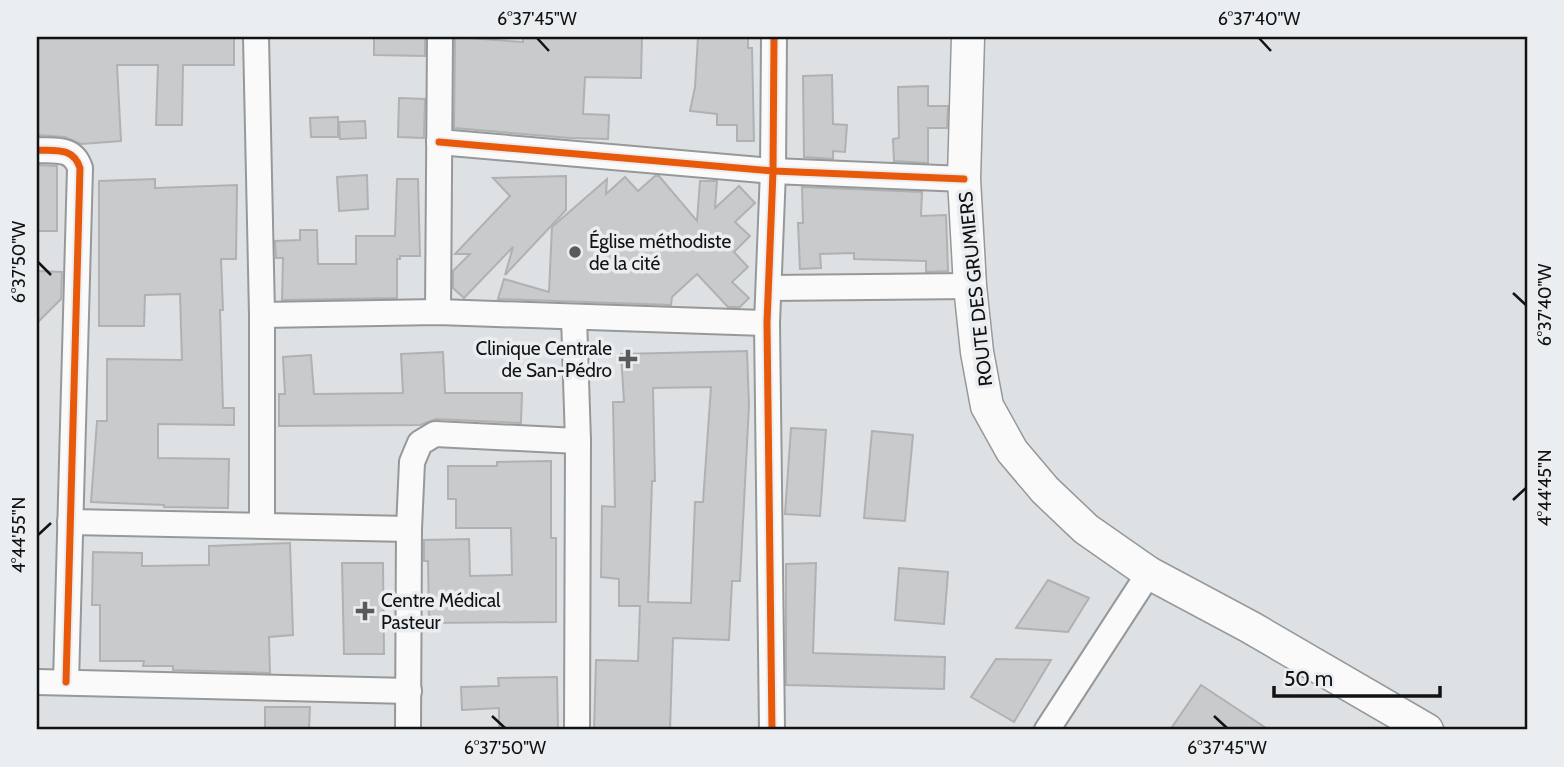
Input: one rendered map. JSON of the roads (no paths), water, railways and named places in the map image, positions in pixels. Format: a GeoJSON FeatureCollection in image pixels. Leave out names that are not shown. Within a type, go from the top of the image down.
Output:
{"type":"FeatureCollection","features":[{"type":"Feature","properties":{"kind":"main road","name":"ROUTE DES GRUMIERS"},"geometry":{"type":"LineString","coordinates":[[968,37],[964,179],[977,352],[987,405],[1012,451],[1045,489],[1086,529],[1149,573],[1250,627],[1427,730]]}},
{"type":"Feature","properties":{"kind":"street"},"geometry":{"type":"LineString","coordinates":[[256,37],[262,315],[262,525]]}},
{"type":"Feature","properties":{"kind":"street"},"geometry":{"type":"LineString","coordinates":[[438,313],[440,37]]}},
{"type":"Feature","properties":{"kind":"street"},"geometry":{"type":"LineString","coordinates":[[772,730],[767,323],[773,171],[774,37]]}},
{"type":"Feature","properties":{"kind":"street"},"geometry":{"type":"LineString","coordinates":[[439,142],[773,171],[964,179]]}},
{"type":"Feature","properties":{"kind":"street"},"geometry":{"type":"LineString","coordinates":[[37,150],[67,151],[76,158],[80,168],[66,682]]}},
{"type":"Feature","properties":{"kind":"street"},"geometry":{"type":"LineString","coordinates":[[768,288],[970,286]]}},
{"type":"Feature","properties":{"kind":"street"},"geometry":{"type":"LineString","coordinates":[[262,315],[438,313],[767,323]]}},
{"type":"Feature","properties":{"kind":"street"},"geometry":{"type":"LineString","coordinates":[[573,317],[578,441],[576,730]]}},
{"type":"Feature","properties":{"kind":"street"},"geometry":{"type":"LineString","coordinates":[[408,730],[409,529],[412,462],[420,443],[435,435],[578,441]]}},
{"type":"Feature","properties":{"kind":"street"},"geometry":{"type":"LineString","coordinates":[[70,522],[409,529]]}},
{"type":"Feature","properties":{"kind":"street"},"geometry":{"type":"LineString","coordinates":[[1047,730],[1149,573]]}},
{"type":"Feature","properties":{"kind":"street"},"geometry":{"type":"LineString","coordinates":[[37,682],[409,691]]}},
{"type":"Feature","properties":{"kind":"place","name":"Église méthodiste de la cité"},"geometry":{"type":"Point","coordinates":[575,252]}},
{"type":"Feature","properties":{"kind":"place","name":"Clinique Centrale de San-Pédro"},"geometry":{"type":"Point","coordinates":[628,359]}},
{"type":"Feature","properties":{"kind":"place","name":"Centre Médical Pasteur"},"geometry":{"type":"Point","coordinates":[365,611]}}]}
